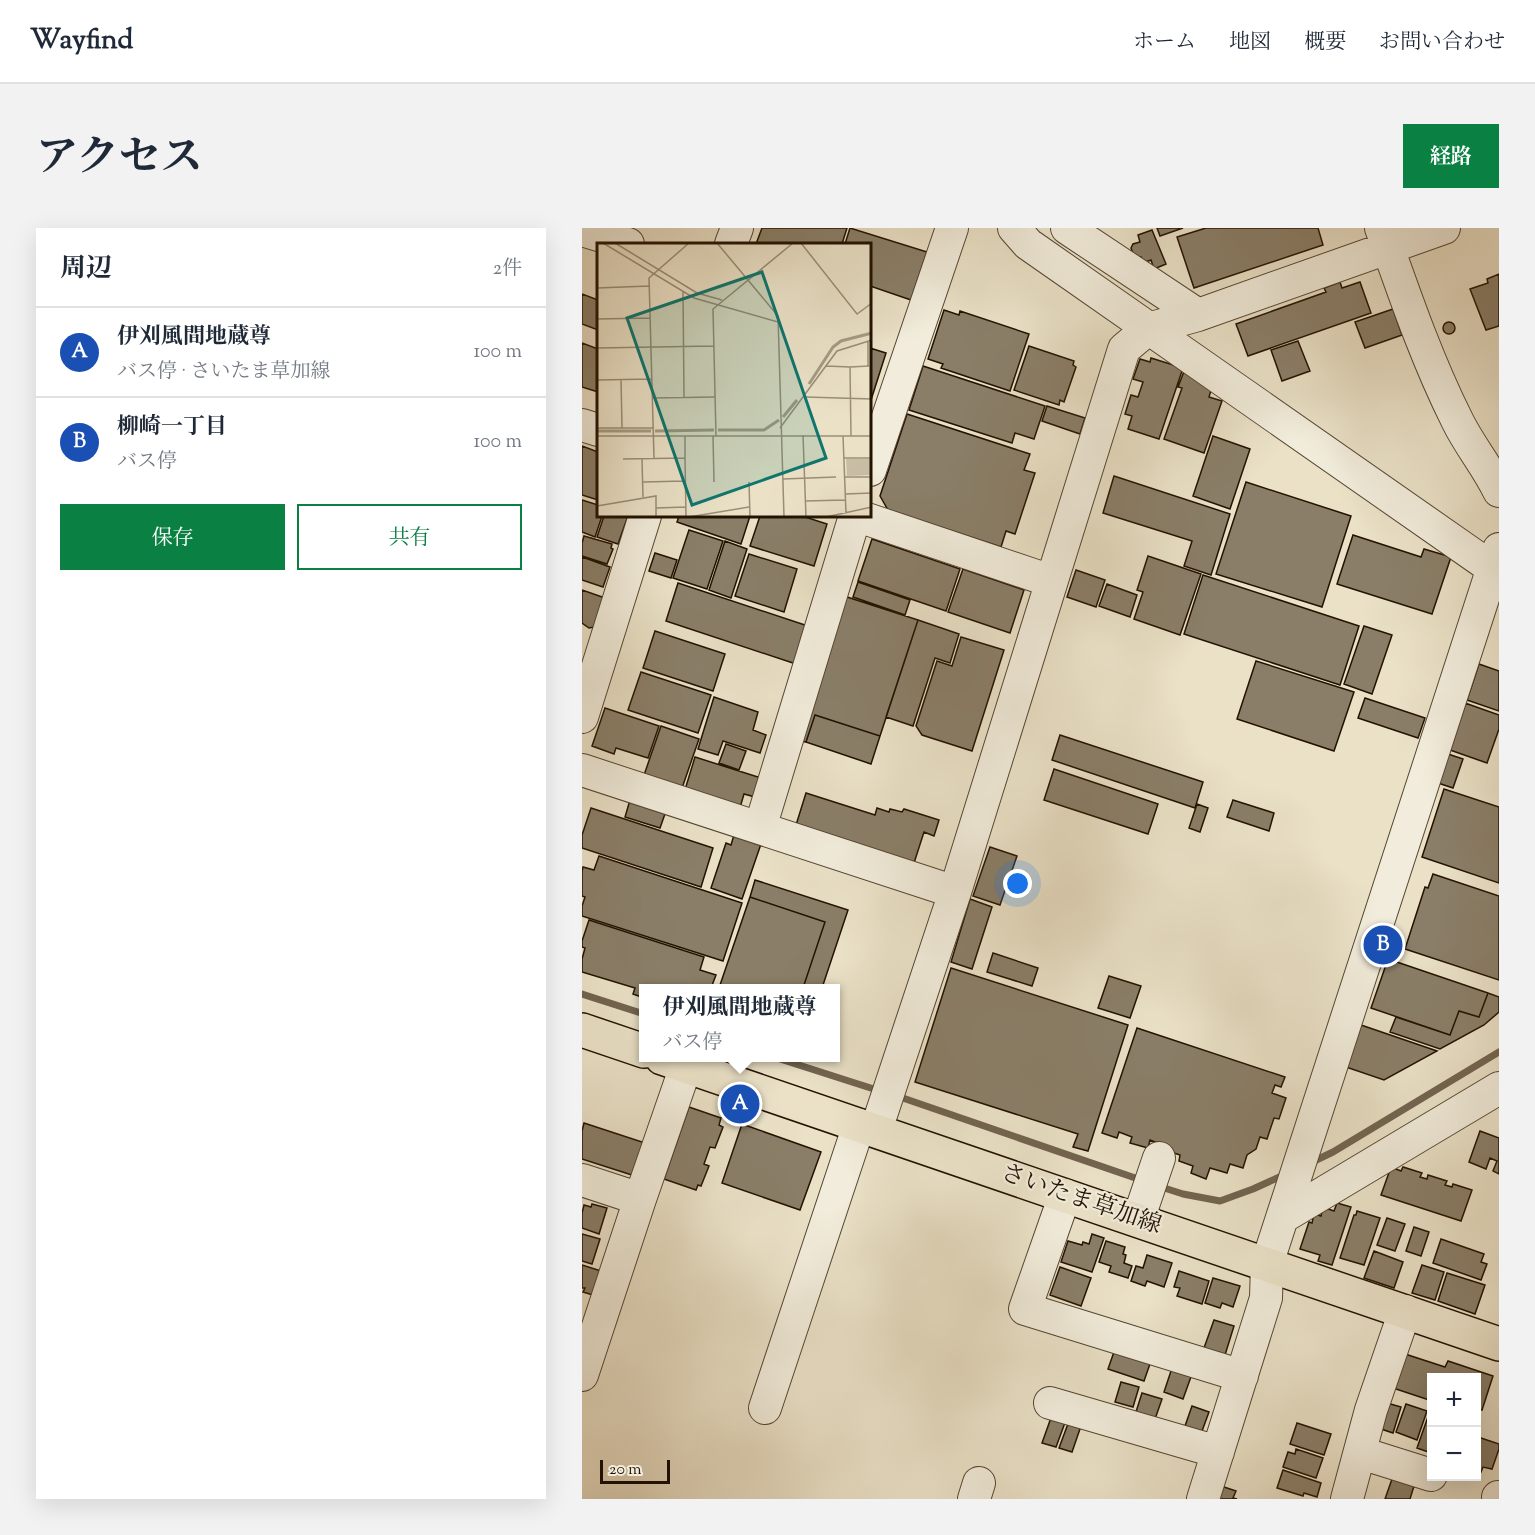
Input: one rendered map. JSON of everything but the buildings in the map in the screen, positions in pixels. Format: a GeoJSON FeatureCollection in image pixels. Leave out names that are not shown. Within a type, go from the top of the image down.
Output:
{"type":"FeatureCollection","features":[{"type":"Feature","properties":{"kind":"main road"},"geometry":{"type":"LineString","coordinates":[[582,1030],[639,1049]]}},
{"type":"Feature","properties":{"kind":"main road","name":"さいたま草加線"},"geometry":{"type":"LineString","coordinates":[[674,1062],[878,1110],[1065,1195],[1149,1187],[1267,1264],[1499,1344]]}},
{"type":"Feature","properties":{"kind":"street"},"geometry":{"type":"LineString","coordinates":[[732,243],[737,228]]}},
{"type":"Feature","properties":{"kind":"street"},"geometry":{"type":"LineString","coordinates":[[872,464],[952,228]]}},
{"type":"Feature","properties":{"kind":"street"},"geometry":{"type":"LineString","coordinates":[[1014,228],[1028,244],[1148,329],[1495,558],[1267,1264],[1266,1298],[1203,1499]]}},
{"type":"Feature","properties":{"kind":"street"},"geometry":{"type":"LineString","coordinates":[[1068,228],[1197,315]]}},
{"type":"Feature","properties":{"kind":"street"},"geometry":{"type":"LineString","coordinates":[[765,1408],[878,1110],[955,892],[1124,349],[1148,329],[1197,315],[1385,238],[1443,228]]}},
{"type":"Feature","properties":{"kind":"street"},"geometry":{"type":"LineString","coordinates":[[582,230],[625,243]]}},
{"type":"Feature","properties":{"kind":"street"},"geometry":{"type":"LineString","coordinates":[[1385,238],[1419,337],[1458,422],[1499,491]]}},
{"type":"Feature","properties":{"kind":"street"},"geometry":{"type":"LineString","coordinates":[[582,425],[597,430]]}},
{"type":"Feature","properties":{"kind":"street"},"geometry":{"type":"LineString","coordinates":[[582,717],[593,644],[644,518]]}},
{"type":"Feature","properties":{"kind":"street"},"geometry":{"type":"LineString","coordinates":[[760,828],[856,518]]}},
{"type":"Feature","properties":{"kind":"street"},"geometry":{"type":"LineString","coordinates":[[863,518],[1051,581]]}},
{"type":"Feature","properties":{"kind":"street"},"geometry":{"type":"LineString","coordinates":[[582,770],[955,892]]}},
{"type":"Feature","properties":{"kind":"street"},"geometry":{"type":"LineString","coordinates":[[582,1375],[588,1340],[640,1199],[674,1062]]}},
{"type":"Feature","properties":{"kind":"street"},"geometry":{"type":"LineString","coordinates":[[1287,1204],[1499,1088]]}},
{"type":"Feature","properties":{"kind":"street"},"geometry":{"type":"LineString","coordinates":[[582,1180],[640,1199]]}},
{"type":"Feature","properties":{"kind":"street"},"geometry":{"type":"LineString","coordinates":[[1065,1195],[1025,1309],[1242,1376]]}},
{"type":"Feature","properties":{"kind":"street"},"geometry":{"type":"LineString","coordinates":[[1347,1499],[1371,1410],[1405,1311]]}},
{"type":"Feature","properties":{"kind":"street"},"geometry":{"type":"LineString","coordinates":[[1050,1403],[1218,1452]]}},
{"type":"Feature","properties":{"kind":"street"},"geometry":{"type":"LineString","coordinates":[[1360,1453],[1427,1474]]}},
{"type":"Feature","properties":{"kind":"waterway"},"geometry":{"type":"LineString","coordinates":[[582,994],[639,1012]]}},
{"type":"Feature","properties":{"kind":"waterway"},"geometry":{"type":"LineString","coordinates":[[1310,1163],[1333,1152],[1499,1052]]}},
{"type":"Feature","properties":{"kind":"waterway"},"geometry":{"type":"LineString","coordinates":[[789,1062],[880,1091]]}},
{"type":"Feature","properties":{"kind":"waterway"},"geometry":{"type":"LineString","coordinates":[[897,1096],[1144,1181]]}},
{"type":"Feature","properties":{"kind":"waterway"},"geometry":{"type":"LineString","coordinates":[[1158,1186],[1183,1194],[1220,1201],[1286,1174]]}},
{"type":"Feature","properties":{"kind":"place","name":"柳崎一丁目"},"geometry":{"type":"Point","coordinates":[1383,945]}},
{"type":"Feature","properties":{"kind":"place","name":"伊刈風間地蔵尊"},"geometry":{"type":"Point","coordinates":[740,1104]}}]}
